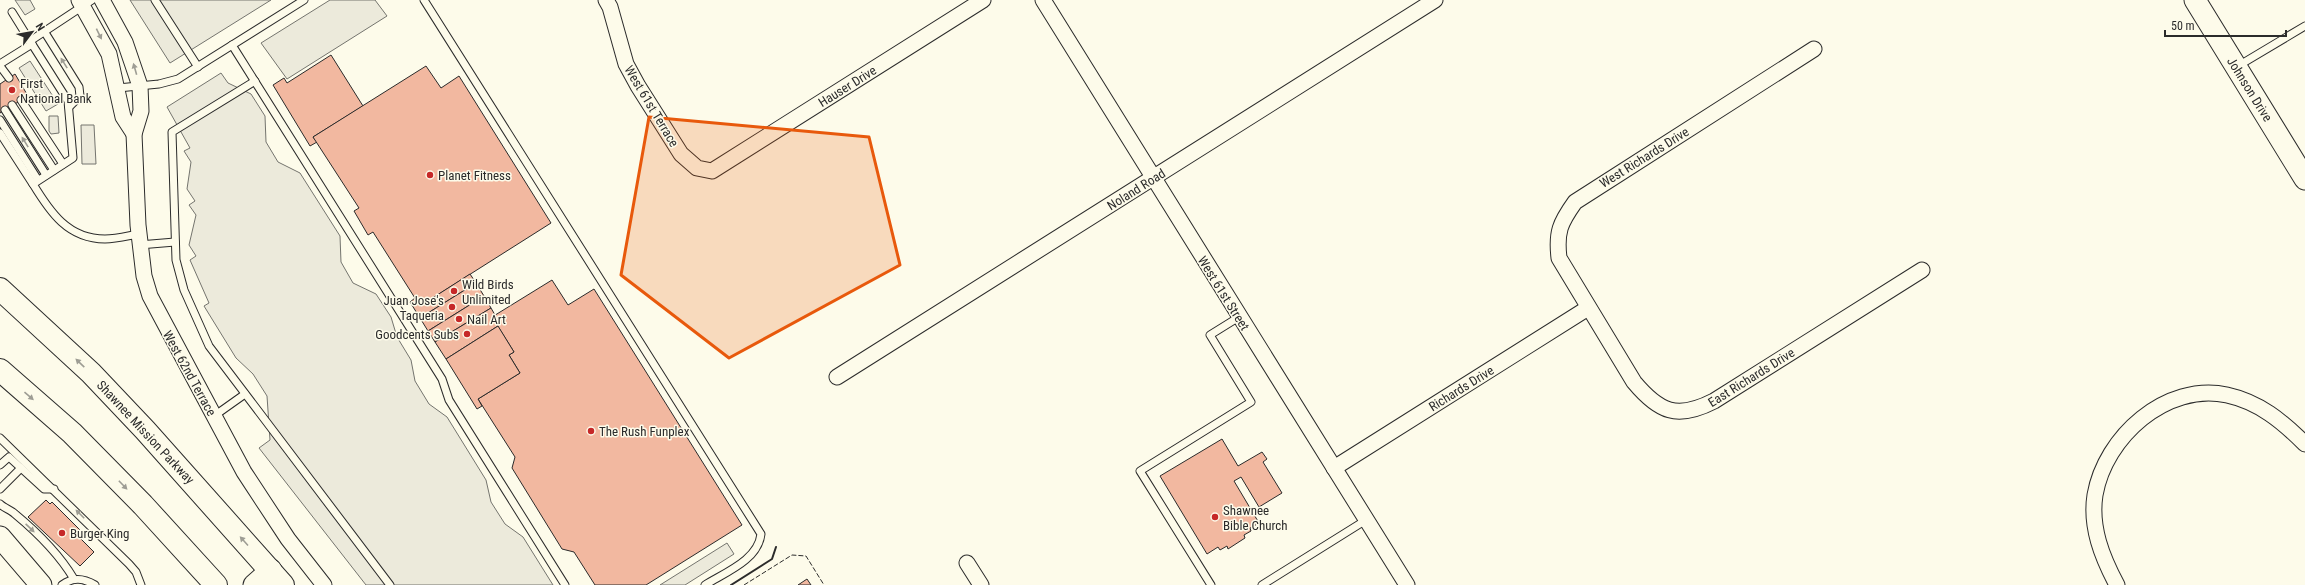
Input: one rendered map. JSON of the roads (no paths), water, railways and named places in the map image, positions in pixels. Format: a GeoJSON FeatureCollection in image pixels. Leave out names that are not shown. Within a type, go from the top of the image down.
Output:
{"type":"FeatureCollection","features":[{"type":"Feature","properties":{"kind":"highway","name":"Shawnee Mission Parkway"},"geometry":{"type":"LineString","coordinates":[[0,289],[91,373],[146,430],[277,577]]}},
{"type":"Feature","properties":{"kind":"highway"},"geometry":{"type":"LineString","coordinates":[[0,370],[72,433],[143,505],[216,585]]}},
{"type":"Feature","properties":{"kind":"main road","name":"Johnson Drive"},"geometry":{"type":"LineString","coordinates":[[2195,0],[2305,179]]}},
{"type":"Feature","properties":{"kind":"main road"},"geometry":{"type":"LineString","coordinates":[[0,537],[40,585]]}},
{"type":"Feature","properties":{"kind":"main road"},"geometry":{"type":"LineString","coordinates":[[254,585],[277,577]]}},
{"type":"Feature","properties":{"kind":"street","name":"West 62nd Terrace"},"geometry":{"type":"LineString","coordinates":[[102,0],[125,42],[140,86],[141,111],[134,134],[139,240],[144,276],[150,296],[244,472],[288,539],[324,585]]}},
{"type":"Feature","properties":{"kind":"street","name":"West 61st Terrace"},"geometry":{"type":"LineString","coordinates":[[606,0],[610,7],[626,64],[638,86],[681,154],[697,168],[712,171]]}},
{"type":"Feature","properties":{"kind":"street","name":"Hauser Drive"},"geometry":{"type":"LineString","coordinates":[[712,171],[983,0]]}},
{"type":"Feature","properties":{"kind":"street","name":"West 61st Street"},"geometry":{"type":"LineString","coordinates":[[1043,0],[1152,178],[1407,585]]}},
{"type":"Feature","properties":{"kind":"street","name":"Noland Road"},"geometry":{"type":"LineString","coordinates":[[837,377],[1435,0]]}},
{"type":"Feature","properties":{"kind":"street"},"geometry":{"type":"LineString","coordinates":[[85,2],[109,54],[118,88],[123,117],[134,134]]}},
{"type":"Feature","properties":{"kind":"street","name":"West Richards Drive"},"geometry":{"type":"LineString","coordinates":[[1588,308],[1559,258],[1557,240],[1561,222],[1575,202],[1814,49]]}},
{"type":"Feature","properties":{"kind":"street","name":"East Richards Drive"},"geometry":{"type":"LineString","coordinates":[[1588,308],[1634,382],[1648,400],[1664,409],[1682,412],[1700,409],[1714,401],[1922,270]]}},
{"type":"Feature","properties":{"kind":"street","name":"Richards Drive"},"geometry":{"type":"LineString","coordinates":[[1334,468],[1588,308]]}},
{"type":"Feature","properties":{"kind":"street"},"geometry":{"type":"LineString","coordinates":[[2117,585],[2106,566],[2097,537],[2095,522],[2095,496],[2102,471],[2114,447],[2132,426],[2148,414],[2175,400],[2200,394],[2225,395],[2248,401],[2274,416],[2305,444]]}},
{"type":"Feature","properties":{"kind":"street"},"geometry":{"type":"LineString","coordinates":[[967,563],[981,585]]}},
{"type":"Feature","properties":{"kind":"lane"},"geometry":{"type":"LineString","coordinates":[[156,0],[198,67]]}},
{"type":"Feature","properties":{"kind":"lane"},"geometry":{"type":"LineString","coordinates":[[118,88],[140,86],[178,79],[304,0]]}},
{"type":"Feature","properties":{"kind":"lane"},"geometry":{"type":"LineString","coordinates":[[424,0],[761,534],[760,545],[750,558],[705,585]]}},
{"type":"Feature","properties":{"kind":"lane"},"geometry":{"type":"LineString","coordinates":[[8,78],[0,65],[85,2]]}},
{"type":"Feature","properties":{"kind":"lane"},"geometry":{"type":"LineString","coordinates":[[12,12],[68,101],[69,107],[73,158],[36,182]]}},
{"type":"Feature","properties":{"kind":"lane"},"geometry":{"type":"LineString","coordinates":[[2236,67],[2305,26]]}},
{"type":"Feature","properties":{"kind":"lane"},"geometry":{"type":"LineString","coordinates":[[44,31],[79,87],[80,96],[69,107]]}},
{"type":"Feature","properties":{"kind":"lane"},"geometry":{"type":"LineString","coordinates":[[232,45],[442,380],[449,400],[565,585]]}},
{"type":"Feature","properties":{"kind":"lane"},"geometry":{"type":"LineString","coordinates":[[255,81],[172,132],[176,260],[184,290],[209,346],[390,585]]}},
{"type":"Feature","properties":{"kind":"lane"},"geometry":{"type":"LineString","coordinates":[[21,100],[62,164]]}},
{"type":"Feature","properties":{"kind":"lane"},"geometry":{"type":"LineString","coordinates":[[12,106],[54,170]]}},
{"type":"Feature","properties":{"kind":"lane"},"geometry":{"type":"LineString","coordinates":[[5,110],[46,175]]}},
{"type":"Feature","properties":{"kind":"lane"},"geometry":{"type":"LineString","coordinates":[[0,120],[36,182],[49,211],[68,228],[88,238],[175,242]]}},
{"type":"Feature","properties":{"kind":"lane"},"geometry":{"type":"LineString","coordinates":[[0,133],[36,182]]}},
{"type":"Feature","properties":{"kind":"lane"},"geometry":{"type":"LineString","coordinates":[[1211,585],[1140,471],[1251,402],[1210,335],[1239,317]]}},
{"type":"Feature","properties":{"kind":"lane"},"geometry":{"type":"LineString","coordinates":[[214,416],[245,394]]}},
{"type":"Feature","properties":{"kind":"lane"},"geometry":{"type":"LineString","coordinates":[[0,438],[54,489],[136,572],[141,585]]}},
{"type":"Feature","properties":{"kind":"lane"},"geometry":{"type":"LineString","coordinates":[[0,465],[9,457],[44,488],[54,489]]}},
{"type":"Feature","properties":{"kind":"lane"},"geometry":{"type":"LineString","coordinates":[[0,489],[21,468]]}},
{"type":"Feature","properties":{"kind":"lane"},"geometry":{"type":"LineString","coordinates":[[0,504],[14,513],[53,549],[65,563],[74,579]]}},
{"type":"Feature","properties":{"kind":"lane"},"geometry":{"type":"LineString","coordinates":[[1262,585],[1366,520]]}},
{"type":"Feature","properties":{"kind":"lane"},"geometry":{"type":"LineString","coordinates":[[62,585],[74,579],[85,579],[95,585]]}},
{"type":"Feature","properties":{"kind":"place","name":"First National Bank"},"geometry":{"type":"Point","coordinates":[12,90]}},
{"type":"Feature","properties":{"kind":"place","name":"Planet Fitness"},"geometry":{"type":"Point","coordinates":[430,175]}},
{"type":"Feature","properties":{"kind":"place","name":"Wild Birds Unlimited"},"geometry":{"type":"Point","coordinates":[454,291]}},
{"type":"Feature","properties":{"kind":"place","name":"Juan Jose's Taqueria"},"geometry":{"type":"Point","coordinates":[452,307]}},
{"type":"Feature","properties":{"kind":"place","name":"Nail Art"},"geometry":{"type":"Point","coordinates":[459,319]}},
{"type":"Feature","properties":{"kind":"place","name":"Goodcents Subs"},"geometry":{"type":"Point","coordinates":[467,334]}},
{"type":"Feature","properties":{"kind":"place","name":"The Rush Funplex"},"geometry":{"type":"Point","coordinates":[591,431]}},
{"type":"Feature","properties":{"kind":"place","name":"Shawnee Bible Church"},"geometry":{"type":"Point","coordinates":[1215,517]}},
{"type":"Feature","properties":{"kind":"place","name":"Burger King"},"geometry":{"type":"Point","coordinates":[62,533]}}]}
